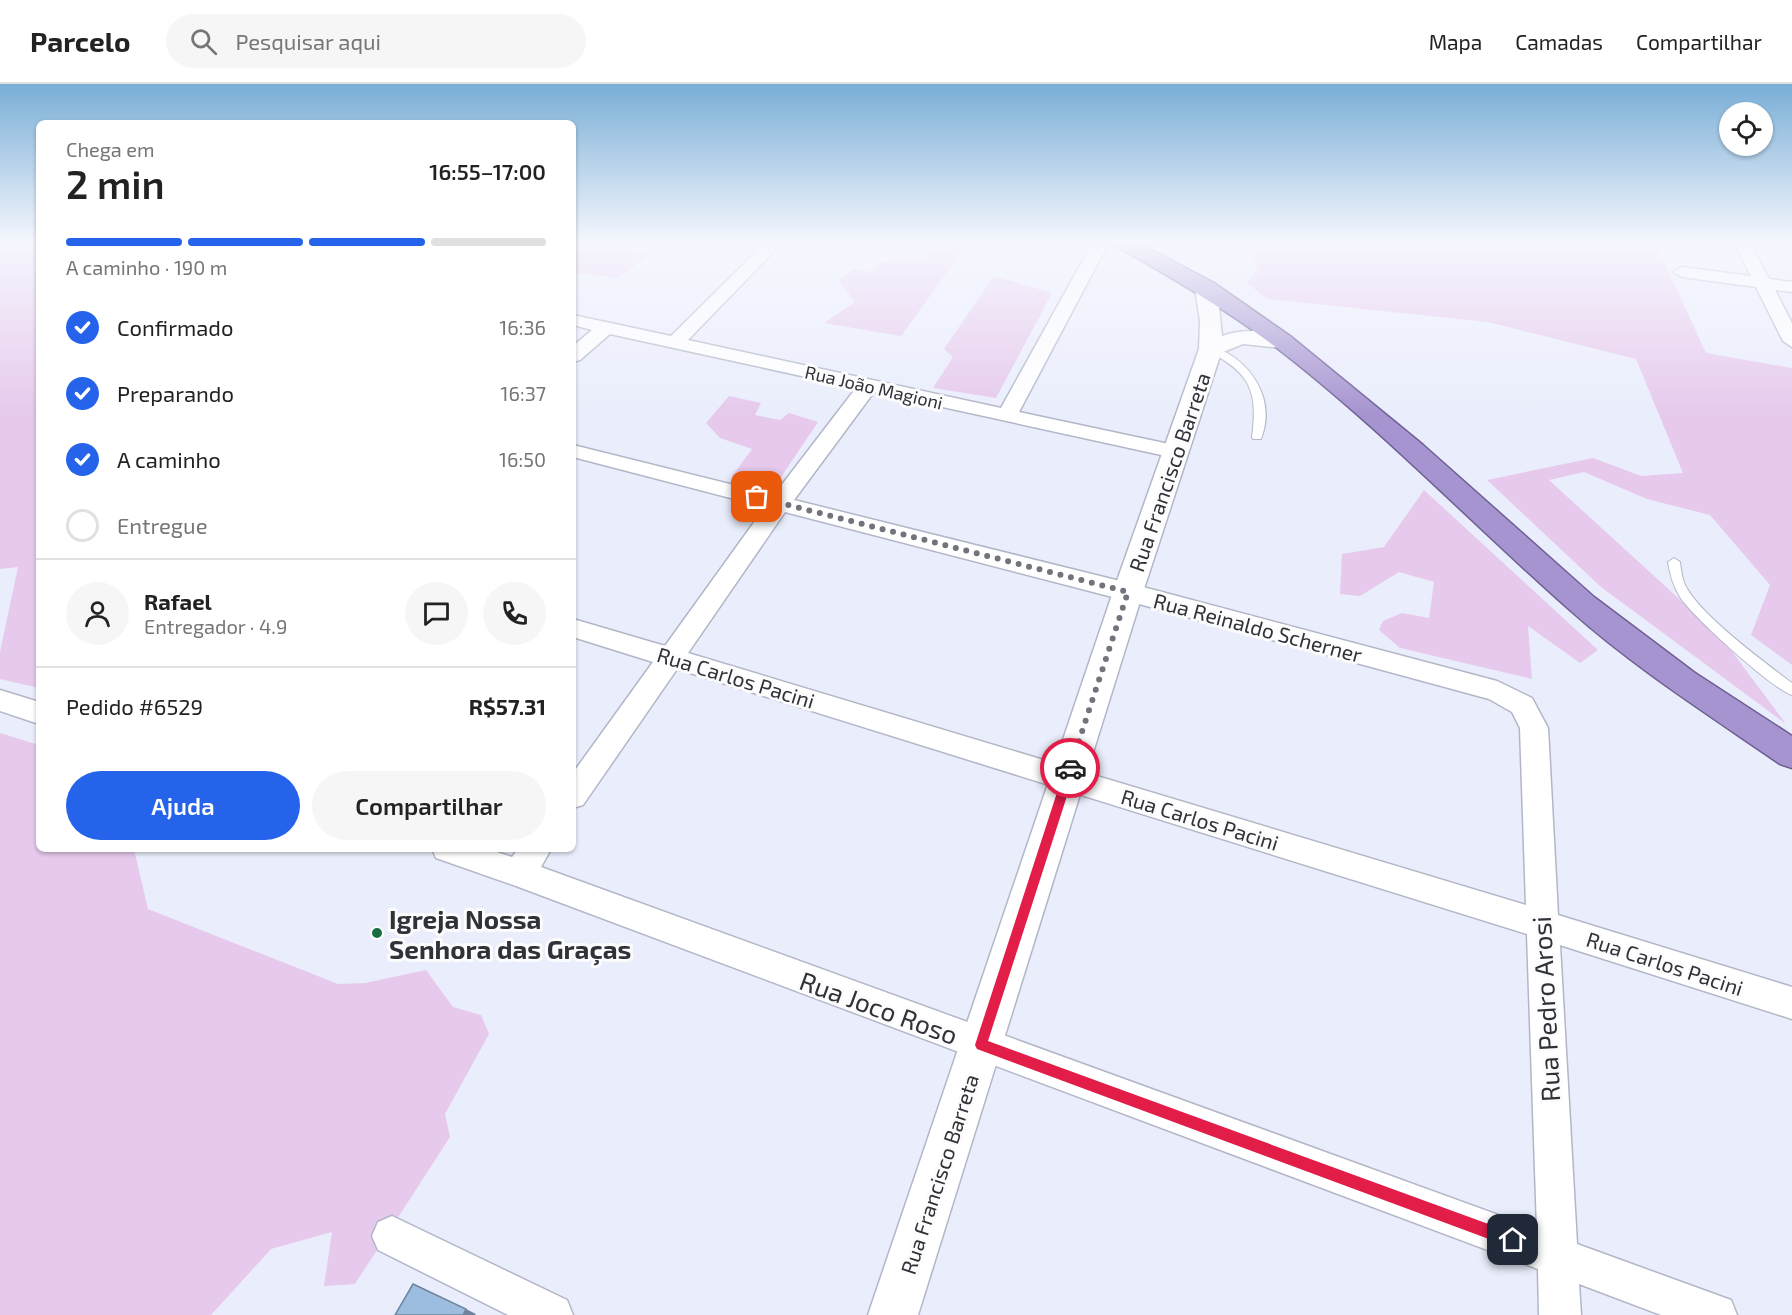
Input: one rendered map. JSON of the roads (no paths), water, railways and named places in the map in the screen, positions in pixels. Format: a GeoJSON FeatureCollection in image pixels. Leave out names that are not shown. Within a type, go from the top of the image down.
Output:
{"type":"FeatureCollection","features":[{"type":"Feature","properties":{"kind":"highway"},"geometry":{"type":"LineString","coordinates":[[1222,299],[1282,341],[1414,451],[1583,605],[1684,682],[1792,754]]}},
{"type":"Feature","properties":{"kind":"street"},"geometry":{"type":"LineString","coordinates":[[675,342],[717,299]]}},
{"type":"Feature","properties":{"kind":"street"},"geometry":{"type":"LineString","coordinates":[[1006,417],[1070,299]]}},
{"type":"Feature","properties":{"kind":"street","name":"Rua Francisco Barreta"},"geometry":{"type":"LineString","coordinates":[[893,1315],[1128,592],[1211,349],[1208,299]]}},
{"type":"Feature","properties":{"kind":"street"},"geometry":{"type":"LineString","coordinates":[[1771,299],[1792,341]]}},
{"type":"Feature","properties":{"kind":"street","name":"Rua João Magioni"},"geometry":{"type":"LineString","coordinates":[[576,321],[1006,417],[1175,452]]}},
{"type":"Feature","properties":{"kind":"street"},"geometry":{"type":"LineString","coordinates":[[576,353],[605,328]]}},
{"type":"Feature","properties":{"kind":"street","name":"Rua Francisco Barreta"},"geometry":{"type":"LineString","coordinates":[[1211,349],[1240,337],[1282,341]]}},
{"type":"Feature","properties":{"kind":"street"},"geometry":{"type":"LineString","coordinates":[[576,791],[780,503],[868,386]]}},
{"type":"Feature","properties":{"kind":"street","name":"Rua Reinaldo Scherner"},"geometry":{"type":"LineString","coordinates":[[576,452],[1128,592],[1497,691],[1522,705]]}},
{"type":"Feature","properties":{"kind":"street","name":"Rua Carlos Pacini"},"geometry":{"type":"LineString","coordinates":[[576,629],[1067,778],[1792,1003]]}},
{"type":"Feature","properties":{"kind":"street"},"geometry":{"type":"LineString","coordinates":[[0,700],[36,712]]}},
{"type":"Feature","properties":{"kind":"street","name":"Rua Pedro Arosi"},"geometry":{"type":"LineString","coordinates":[[1522,705],[1534,728],[1560,1315]]}},
{"type":"Feature","properties":{"kind":"street","name":"Rua Joco Roso"},"geometry":{"type":"LineString","coordinates":[[467,852],[527,861],[981,1045],[1716,1315]]}},
{"type":"Feature","properties":{"kind":"street"},"geometry":{"type":"LineString","coordinates":[[392,1236],[552,1315]]}},
{"type":"Feature","properties":{"kind":"lane"},"geometry":{"type":"LineString","coordinates":[[1211,349],[1240,364],[1248,372],[1261,401],[1257,437]]}},
{"type":"Feature","properties":{"kind":"lane"},"geometry":{"type":"LineString","coordinates":[[1674,562],[1679,586],[1696,607],[1730,640],[1792,690]]}},
{"type":"Feature","properties":{"kind":"place","name":"Igreja Nossa Senhora das Graças"},"geometry":{"type":"Point","coordinates":[377,933]}}]}
